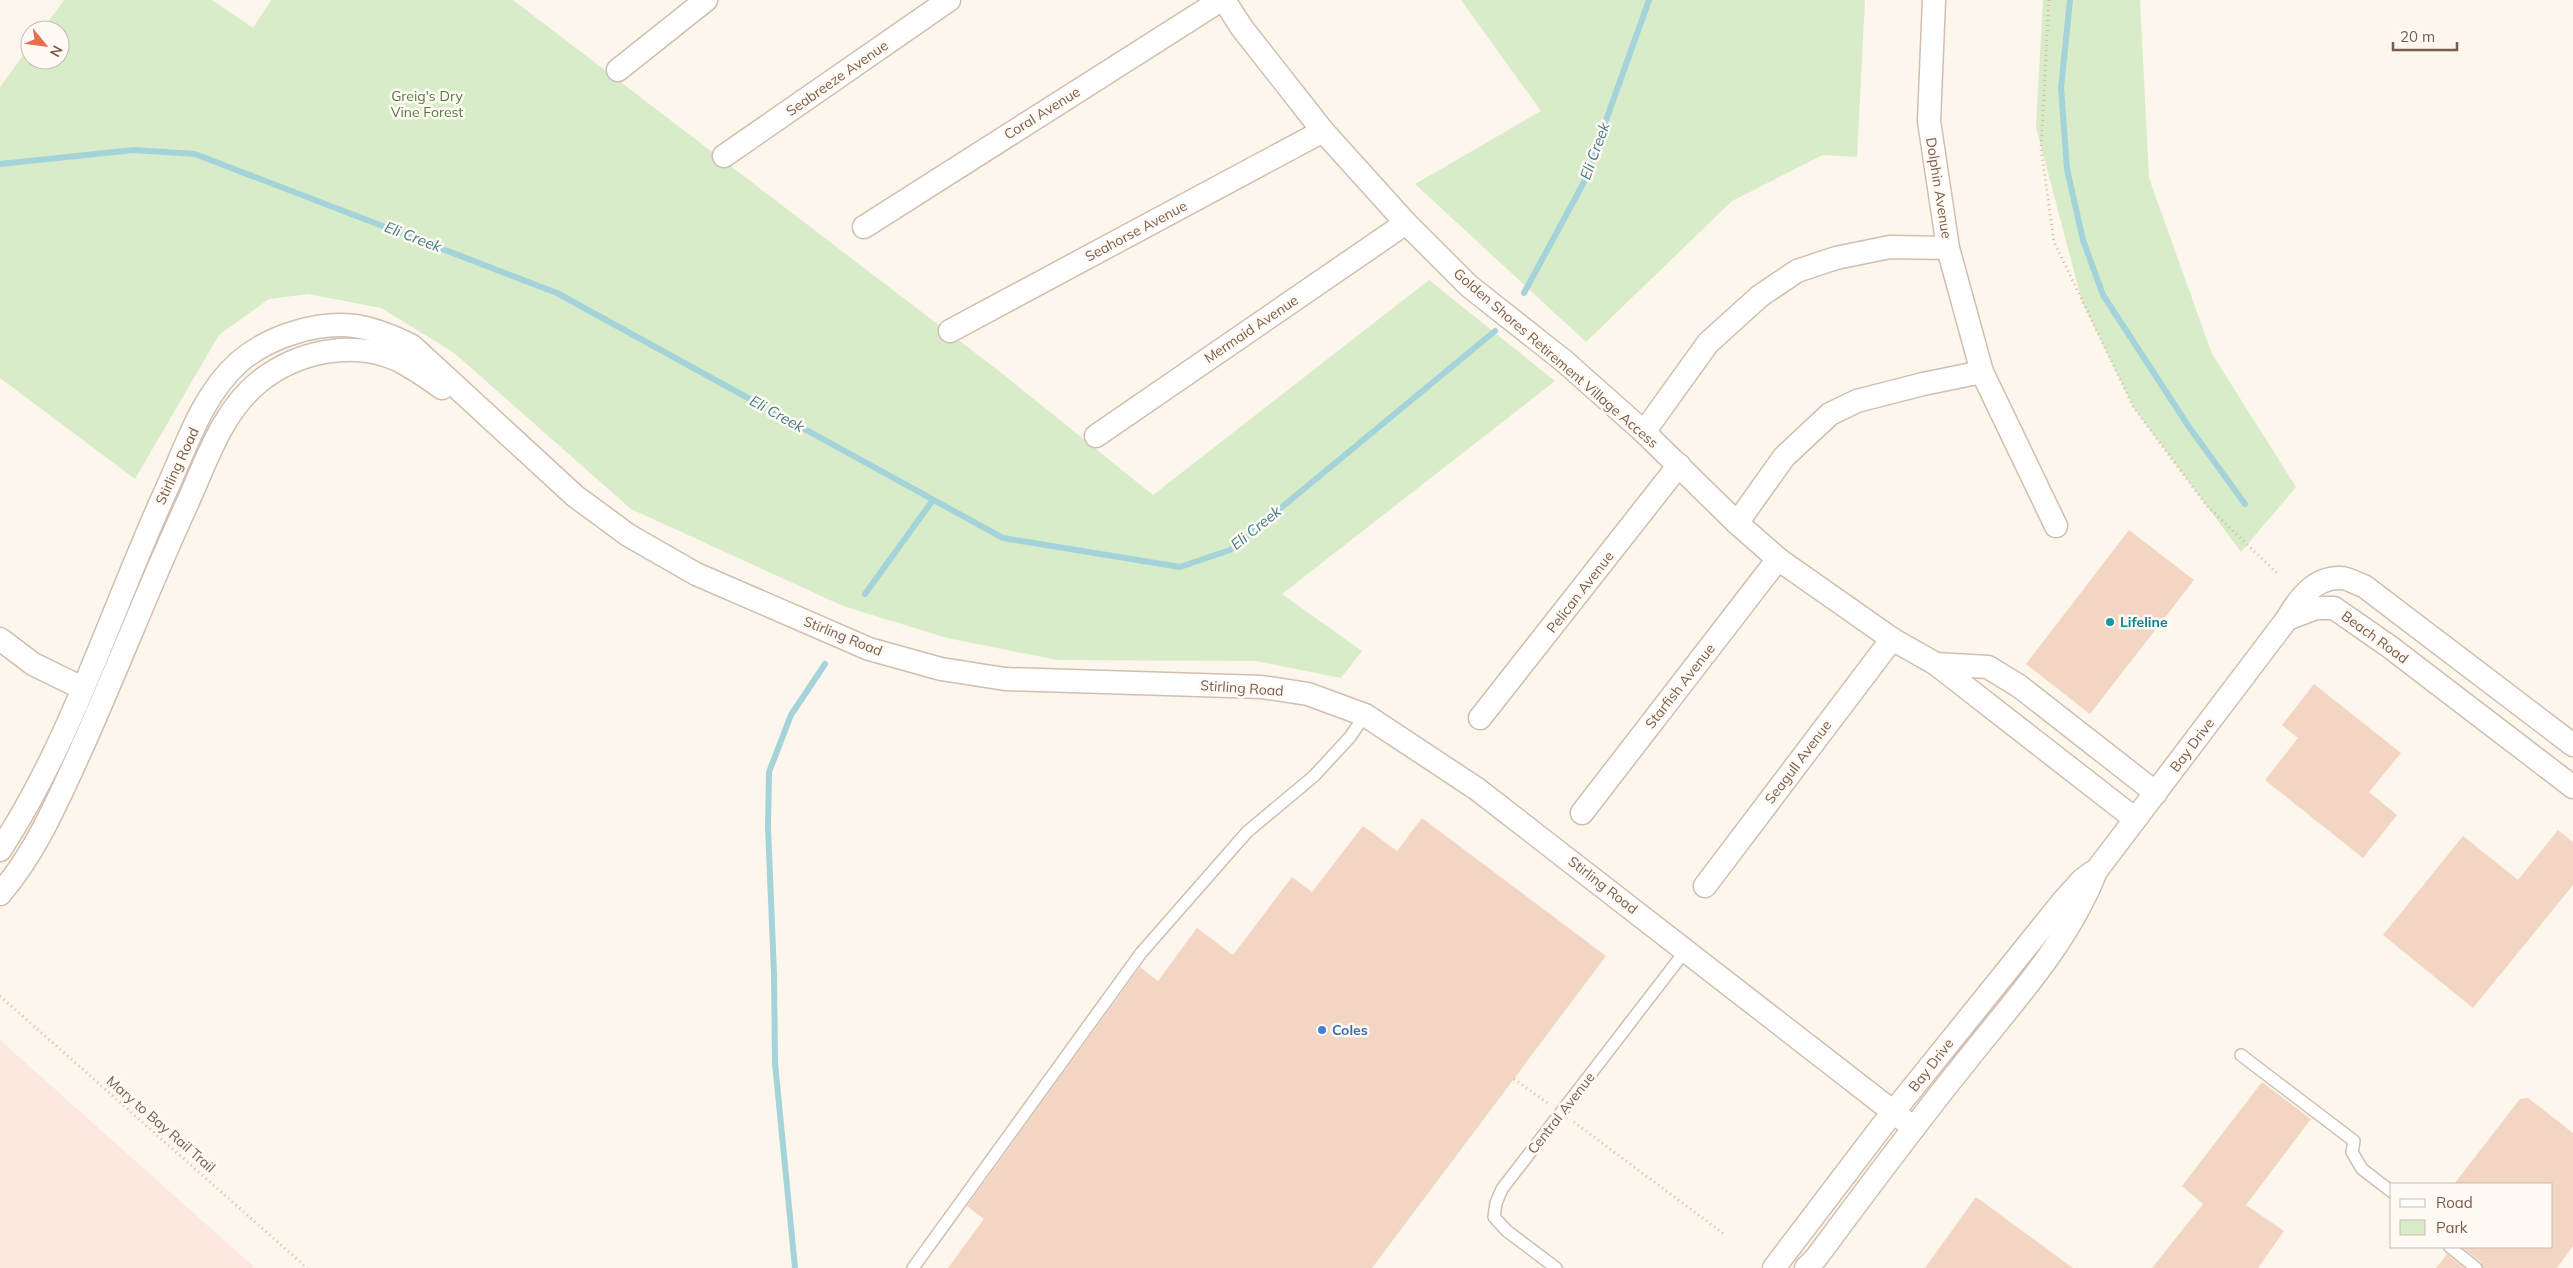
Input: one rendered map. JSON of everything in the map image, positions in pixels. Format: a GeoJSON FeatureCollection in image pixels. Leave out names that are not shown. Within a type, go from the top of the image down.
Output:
{"type":"FeatureCollection","features":[{"type":"Feature","properties":{"kind":"street"},"geometry":{"type":"LineString","coordinates":[[618,70],[706,0]]}},
{"type":"Feature","properties":{"kind":"street","name":"Seabreeze Avenue"},"geometry":{"type":"LineString","coordinates":[[724,156],[949,0]]}},
{"type":"Feature","properties":{"kind":"street","name":"Golden Shores Retirement Village Access"},"geometry":{"type":"LineString","coordinates":[[1222,0],[1323,131],[1406,223],[1469,286],[1564,361],[1644,432],[1737,523],[1778,560],[1892,639],[1936,664],[2135,820]]}},
{"type":"Feature","properties":{"kind":"street","name":"Coral Avenue"},"geometry":{"type":"LineString","coordinates":[[864,227],[1222,0]]}},
{"type":"Feature","properties":{"kind":"street","name":"Dolphin Avenue"},"geometry":{"type":"LineString","coordinates":[[1934,0],[1929,121],[1948,248],[1982,372],[2056,526]]}},
{"type":"Feature","properties":{"kind":"street","name":"Seahorse Avenue"},"geometry":{"type":"LineString","coordinates":[[950,331],[1323,131]]}},
{"type":"Feature","properties":{"kind":"street","name":"Mermaid Avenue"},"geometry":{"type":"LineString","coordinates":[[1096,436],[1406,223]]}},
{"type":"Feature","properties":{"kind":"street"},"geometry":{"type":"LineString","coordinates":[[1644,432],[1708,343],[1760,296],[1797,271],[1836,258],[1890,247],[1948,248]]}},
{"type":"Feature","properties":{"kind":"street","name":"Stirling Road"},"geometry":{"type":"LineString","coordinates":[[0,850],[37,788],[82,688],[137,554],[199,419],[217,386],[239,362],[268,343],[298,332],[325,327],[354,326],[384,332],[412,346],[576,496],[628,535],[696,574],[869,649],[941,669],[1005,679],[1262,687],[1308,694],[1366,715],[1477,788],[1914,1128]]}},
{"type":"Feature","properties":{"kind":"street","name":"Stirling Road"},"geometry":{"type":"LineString","coordinates":[[0,894],[27,858],[47,822],[219,435],[236,407],[258,383],[277,369],[298,358],[321,352],[368,351],[395,359],[420,373],[497,425]]}},
{"type":"Feature","properties":{"kind":"street"},"geometry":{"type":"LineString","coordinates":[[1737,523],[1784,457],[1830,414],[1857,401],[1923,384],[1982,372]]}},
{"type":"Feature","properties":{"kind":"street","name":"Pelican Avenue"},"geometry":{"type":"LineString","coordinates":[[1480,718],[1679,465]]}},
{"type":"Feature","properties":{"kind":"street","name":"Starfish Avenue"},"geometry":{"type":"LineString","coordinates":[[1582,813],[1778,560]]}},
{"type":"Feature","properties":{"kind":"street"},"geometry":{"type":"LineString","coordinates":[[2287,619],[2298,600],[2319,582],[2342,578],[2364,586],[2573,745]]}},
{"type":"Feature","properties":{"kind":"street","name":"Beach Road"},"geometry":{"type":"LineString","coordinates":[[2287,619],[2316,608],[2334,608],[2390,646],[2573,787]]}},
{"type":"Feature","properties":{"kind":"street","name":"Bay Drive"},"geometry":{"type":"LineString","coordinates":[[1774,1268],[1894,1112],[2064,900],[2082,880],[2096,870],[2156,794],[2287,619]]}},
{"type":"Feature","properties":{"kind":"street"},"geometry":{"type":"LineString","coordinates":[[0,639],[33,664],[82,688]]}},
{"type":"Feature","properties":{"kind":"street","name":"Seagull Avenue"},"geometry":{"type":"LineString","coordinates":[[1705,886],[1892,639]]}},
{"type":"Feature","properties":{"kind":"street","name":"Golden Shores Retirement Village Access"},"geometry":{"type":"LineString","coordinates":[[1936,664],[1988,667],[2019,686],[2156,794]]}},
{"type":"Feature","properties":{"kind":"street","name":"Bay Drive"},"geometry":{"type":"LineString","coordinates":[[1806,1268],[1816,1258],[1914,1128],[2055,949],[2086,898],[2096,870]]}},
{"type":"Feature","properties":{"kind":"lane"},"geometry":{"type":"LineString","coordinates":[[912,1268],[1141,954],[1247,832],[1314,776],[1350,737],[1366,715]]}},
{"type":"Feature","properties":{"kind":"lane","name":"Central Avenue"},"geometry":{"type":"LineString","coordinates":[[1556,1268],[1508,1231],[1494,1217],[1496,1204],[1502,1189],[1686,950]]}},
{"type":"Feature","properties":{"kind":"lane"},"geometry":{"type":"LineString","coordinates":[[2240,1055],[2354,1141],[2352,1152],[2362,1169],[2390,1190]]}},
{"type":"Feature","properties":{"kind":"lane"},"geometry":{"type":"LineString","coordinates":[[2451,1248],[2476,1268]]}},
{"type":"Feature","properties":{"kind":"path"},"geometry":{"type":"LineString","coordinates":[[2050,0],[2041,148],[2054,242],[2134,408],[2207,506],[2278,574]]}},
{"type":"Feature","properties":{"kind":"path","name":"Mary to Bay Rail Trail"},"geometry":{"type":"LineString","coordinates":[[0,996],[307,1268]]}},
{"type":"Feature","properties":{"kind":"path"},"geometry":{"type":"LineString","coordinates":[[1514,1079],[1724,1234]]}},
{"type":"Feature","properties":{"kind":"shaded area"},"geometry":{"type":"Polygon","coordinates":[[[0,1040],[255,1268],[0,1268],[0,1040]]]}},
{"type":"Feature","properties":{"kind":"green space","name":"Greig's Dry Vine Forest"},"geometry":{"type":"Polygon","coordinates":[[[64,0],[212,0],[253,28],[271,0],[513,0],[999,371],[1153,495],[1429,280],[1555,381],[1282,594],[1362,651],[1341,678],[1256,661],[1057,660],[947,638],[843,606],[631,509],[453,352],[381,308],[308,294],[269,299],[219,335],[135,479],[0,378],[0,87],[20,60],[20,70],[70,70],[70,20],[49,20],[64,0]]]}},
{"type":"Feature","properties":{"kind":"green space"},"geometry":{"type":"Polygon","coordinates":[[[1461,0],[1865,0],[1857,157],[1823,155],[1732,201],[1586,342],[1415,184],[1541,111],[1461,0]]]}},
{"type":"Feature","properties":{"kind":"green space"},"geometry":{"type":"Polygon","coordinates":[[[2043,0],[2140,0],[2149,178],[2212,354],[2296,487],[2241,552],[2134,408],[2082,302],[2036,127],[2043,0]]]}},
{"type":"Feature","properties":{"kind":"building","name":"Lifeline"},"geometry":{"type":"Polygon","coordinates":[[[2129,530],[2194,580],[2090,714],[2026,664],[2129,530]]]}},
{"type":"Feature","properties":{"kind":"building"},"geometry":{"type":"Polygon","coordinates":[[[2314,684],[2401,753],[2369,792],[2397,815],[2363,858],[2265,780],[2298,738],[2282,725],[2314,684]]]}},
{"type":"Feature","properties":{"kind":"building","name":"Coles"},"geometry":{"type":"Polygon","coordinates":[[[1422,818],[1606,956],[1372,1268],[948,1268],[984,1219],[967,1206],[1140,967],[1158,981],[1197,928],[1233,955],[1292,877],[1312,892],[1363,826],[1397,851],[1422,818]]]}},
{"type":"Feature","properties":{"kind":"building"},"geometry":{"type":"Polygon","coordinates":[[[2558,830],[2573,842],[2573,885],[2473,1008],[2383,935],[2463,836],[2518,880],[2558,830]]]}},
{"type":"Feature","properties":{"kind":"building"},"geometry":{"type":"Polygon","coordinates":[[[2262,1082],[2311,1119],[2246,1205],[2284,1231],[2258,1268],[2152,1268],[2203,1204],[2182,1186],[2262,1082]]]}},
{"type":"Feature","properties":{"kind":"building"},"geometry":{"type":"Polygon","coordinates":[[[2528,1098],[2573,1133],[2573,1246],[2557,1268],[2483,1268],[2481,1262],[2463,1248],[2553,1248],[2553,1183],[2455,1183],[2520,1099],[2528,1098]]]}},
{"type":"Feature","properties":{"kind":"building"},"geometry":{"type":"Polygon","coordinates":[[[1976,1197],[2073,1268],[1925,1268],[1976,1197]]]}},
{"type":"Feature","properties":{"kind":"building"},"geometry":{"type":"Polygon","coordinates":[[[2447,1254],[2464,1268],[2436,1268],[2447,1254]]]}},
{"type":"Feature","properties":{"kind":"waterway","name":"Eli Creek"},"geometry":{"type":"LineString","coordinates":[[1524,293],[1584,182],[1649,0]]}},
{"type":"Feature","properties":{"kind":"waterway"},"geometry":{"type":"LineString","coordinates":[[2070,0],[2061,88],[2067,169],[2083,240],[2103,295],[2189,427],[2245,504]]}},
{"type":"Feature","properties":{"kind":"waterway","name":"Eli Creek"},"geometry":{"type":"LineString","coordinates":[[0,164],[134,150],[195,154],[557,293],[1003,538],[1180,567],[1230,550],[1495,331]]}},
{"type":"Feature","properties":{"kind":"waterway"},"geometry":{"type":"LineString","coordinates":[[865,594],[933,500]]}},
{"type":"Feature","properties":{"kind":"waterway"},"geometry":{"type":"LineString","coordinates":[[795,1268],[775,1063],[774,974],[768,827],[769,772],[791,715],[825,664]]}},
{"type":"Feature","properties":{"kind":"place","name":"Lifeline"},"geometry":{"type":"Point","coordinates":[2110,622]}},
{"type":"Feature","properties":{"kind":"place","name":"Coles"},"geometry":{"type":"Point","coordinates":[1322,1030]}}]}
